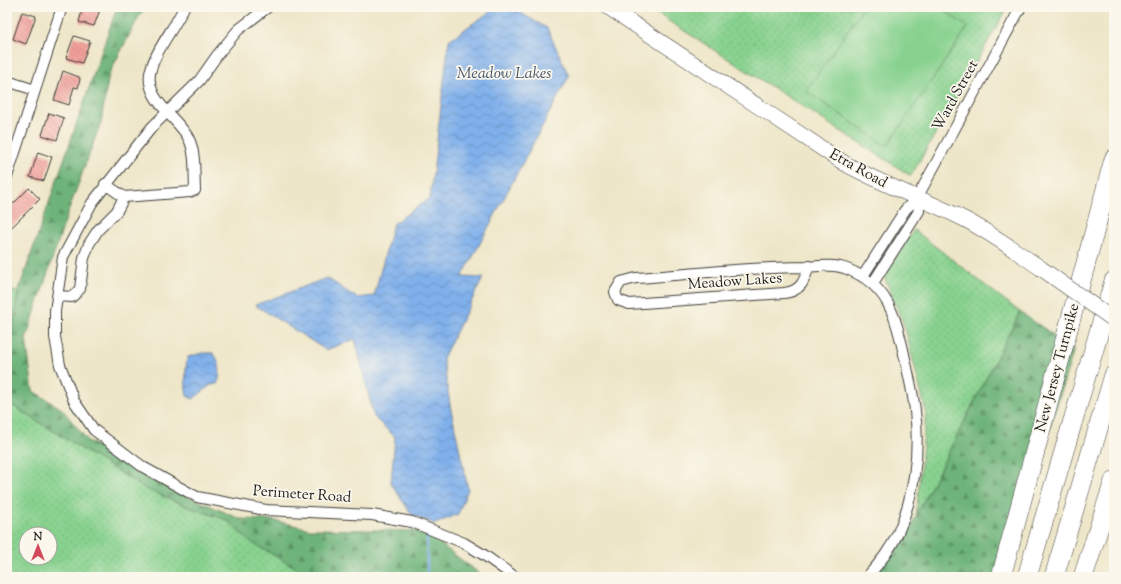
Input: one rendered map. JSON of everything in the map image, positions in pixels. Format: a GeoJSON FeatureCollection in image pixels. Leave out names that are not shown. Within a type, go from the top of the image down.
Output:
{"type":"FeatureCollection","features":[{"type":"Feature","properties":{"kind":"highway","name":"New Jersey Turnpike"},"geometry":{"type":"LineString","coordinates":[[1001,577],[1114,159]]}},
{"type":"Feature","properties":{"kind":"highway","name":"New Jersey Turnpike"},"geometry":{"type":"LineString","coordinates":[[1027,577],[1114,281]]}},
{"type":"Feature","properties":{"kind":"highway"},"geometry":{"type":"LineString","coordinates":[[1054,577],[1114,375]]}},
{"type":"Feature","properties":{"kind":"highway"},"geometry":{"type":"LineString","coordinates":[[1082,577],[1114,481]]}},
{"type":"Feature","properties":{"kind":"main road","name":"Etra Road"},"geometry":{"type":"LineString","coordinates":[[608,7],[844,163],[873,179],[918,198],[981,228],[1114,320]]}},
{"type":"Feature","properties":{"kind":"street"},"geometry":{"type":"LineString","coordinates":[[7,177],[62,7]]}},
{"type":"Feature","properties":{"kind":"street"},"geometry":{"type":"LineString","coordinates":[[105,184],[124,197],[190,192],[195,190],[194,160],[188,137],[158,102],[151,86],[150,70],[184,7]]}},
{"type":"Feature","properties":{"kind":"street","name":"Perimeter Road"},"geometry":{"type":"LineString","coordinates":[[268,7],[238,30],[218,54],[199,81],[152,127],[105,184],[92,203],[63,257],[56,311],[56,337],[60,365],[74,401],[94,430],[143,467],[197,497],[266,510],[372,515],[412,522],[433,529],[484,554],[515,577]]}},
{"type":"Feature","properties":{"kind":"street","name":"Ward Street"},"geometry":{"type":"LineString","coordinates":[[918,198],[1021,7]]}},
{"type":"Feature","properties":{"kind":"street"},"geometry":{"type":"LineString","coordinates":[[7,81],[35,90]]}},
{"type":"Feature","properties":{"kind":"street"},"geometry":{"type":"LineString","coordinates":[[58,296],[72,297],[80,289],[84,258],[89,244],[98,230],[117,211],[124,197]]}},
{"type":"Feature","properties":{"kind":"street"},"geometry":{"type":"LineString","coordinates":[[863,276],[904,210],[918,198]]}},
{"type":"Feature","properties":{"kind":"street"},"geometry":{"type":"LineString","coordinates":[[873,283],[918,210],[918,198]]}},
{"type":"Feature","properties":{"kind":"street","name":"Meadow Lakes"},"geometry":{"type":"LineString","coordinates":[[809,266],[805,279],[794,292],[629,304],[618,300],[615,292],[617,286],[625,280],[809,266],[834,266],[846,268],[863,276],[873,283],[884,296],[893,312],[912,392],[917,430],[914,476],[904,515],[896,536],[867,577]]}},
{"type":"Feature","properties":{"kind":"green space"},"geometry":{"type":"Polygon","coordinates":[[[117,7],[144,7],[109,74],[101,122],[68,212],[26,339],[33,391],[62,409],[88,441],[114,454],[152,480],[240,519],[272,520],[310,529],[423,531],[484,577],[313,577],[249,541],[227,520],[194,509],[146,489],[7,402],[7,378],[18,292],[117,7]]]}},
{"type":"Feature","properties":{"kind":"green space"},"geometry":{"type":"Polygon","coordinates":[[[647,7],[1008,7],[911,176],[647,7]]]}},
{"type":"Feature","properties":{"kind":"green space"},"geometry":{"type":"Polygon","coordinates":[[[864,7],[939,7],[968,27],[887,146],[806,91],[864,7]]]}},
{"type":"Feature","properties":{"kind":"green space"},"geometry":{"type":"Polygon","coordinates":[[[914,230],[1020,312],[916,516],[926,412],[905,328],[884,276],[914,230]]]}},
{"type":"Feature","properties":{"kind":"green space"},"geometry":{"type":"Polygon","coordinates":[[[7,290],[18,292],[7,378],[7,290]]]}},
{"type":"Feature","properties":{"kind":"green space"},"geometry":{"type":"Polygon","coordinates":[[[1020,312],[1074,349],[1004,577],[872,577],[904,540],[1020,312]]]}},
{"type":"Feature","properties":{"kind":"green space"},"geometry":{"type":"Polygon","coordinates":[[[7,402],[146,489],[194,509],[227,520],[249,541],[313,577],[7,577],[7,402]]]}},
{"type":"Feature","properties":{"kind":"water","name":"Meadow Lakes"},"geometry":{"type":"Polygon","coordinates":[[[497,7],[510,7],[547,28],[569,76],[462,277],[483,278],[443,358],[450,405],[468,489],[458,514],[435,524],[412,515],[391,483],[395,437],[374,417],[355,339],[326,350],[255,305],[327,278],[357,298],[374,296],[393,224],[430,198],[449,40],[497,7]]]}},
{"type":"Feature","properties":{"kind":"water"},"geometry":{"type":"Polygon","coordinates":[[[202,353],[213,353],[215,356],[219,364],[219,380],[217,384],[211,385],[193,399],[187,396],[186,393],[186,365],[188,357],[202,353]]]}},
{"type":"Feature","properties":{"kind":"building"},"geometry":{"type":"Polygon","coordinates":[[[83,7],[101,7],[94,26],[79,22],[83,7]]]}},
{"type":"Feature","properties":{"kind":"building"},"geometry":{"type":"Polygon","coordinates":[[[22,12],[36,16],[26,44],[13,39],[22,12]]]}},
{"type":"Feature","properties":{"kind":"building"},"geometry":{"type":"Polygon","coordinates":[[[74,36],[90,41],[82,63],[66,58],[74,36]]]}},
{"type":"Feature","properties":{"kind":"building"},"geometry":{"type":"Polygon","coordinates":[[[63,71],[79,77],[80,79],[78,88],[74,87],[69,105],[54,100],[63,71]]]}},
{"type":"Feature","properties":{"kind":"building"},"geometry":{"type":"Polygon","coordinates":[[[49,113],[64,118],[57,140],[42,135],[49,113]]]}},
{"type":"Feature","properties":{"kind":"building"},"geometry":{"type":"Polygon","coordinates":[[[38,152],[52,157],[44,181],[30,177],[38,152]]]}},
{"type":"Feature","properties":{"kind":"building"},"geometry":{"type":"Polygon","coordinates":[[[29,188],[40,199],[12,227],[7,223],[7,210],[29,188]]]}},
{"type":"Feature","properties":{"kind":"waterway"},"geometry":{"type":"LineString","coordinates":[[519,16],[522,7]]}},
{"type":"Feature","properties":{"kind":"waterway"},"geometry":{"type":"LineString","coordinates":[[427,532],[427,577]]}}]}
